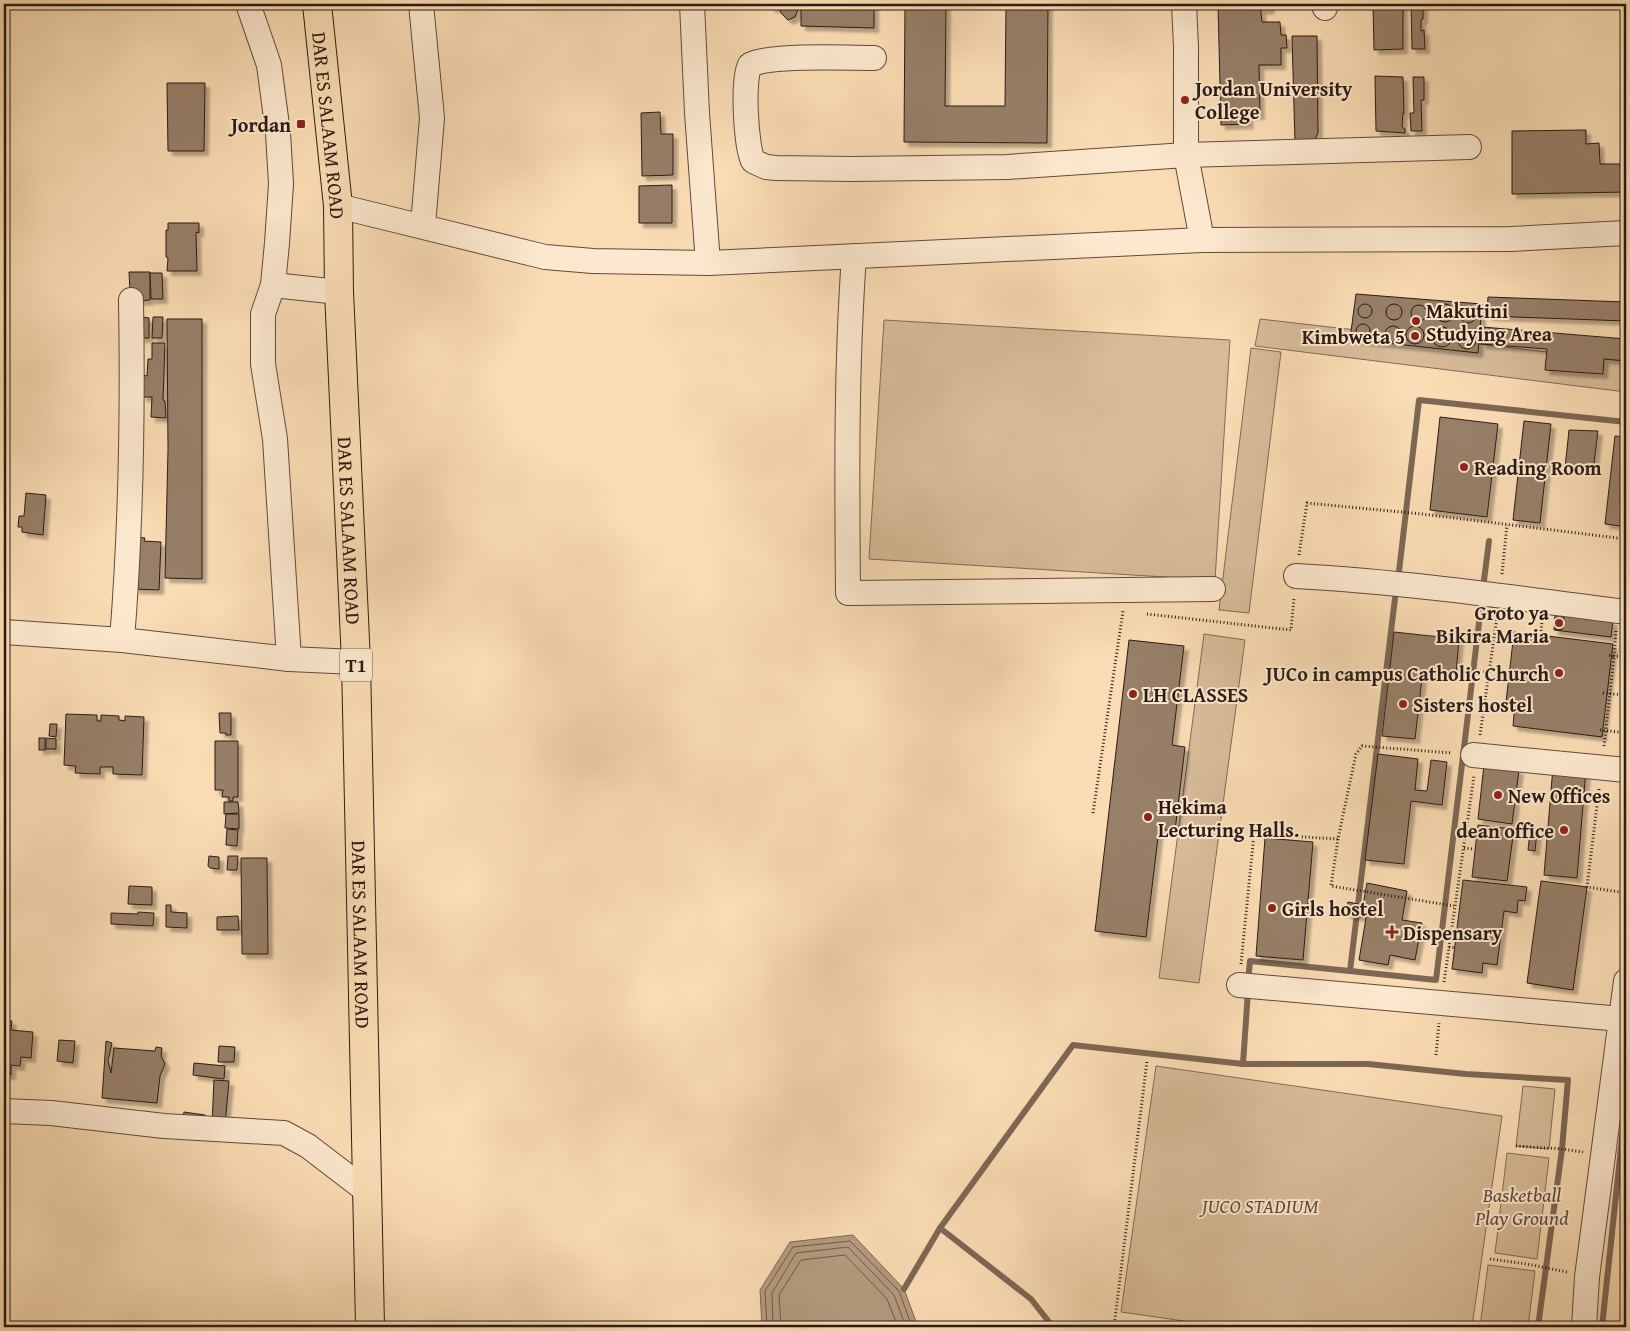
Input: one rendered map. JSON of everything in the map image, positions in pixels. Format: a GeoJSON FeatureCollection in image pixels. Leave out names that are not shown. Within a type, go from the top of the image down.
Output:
{"type":"FeatureCollection","features":[{"type":"Feature","properties":{"kind":"highway","name":"DAR ES SALAAM ROAD"},"geometry":{"type":"LineString","coordinates":[[317,4],[338,206],[339,292],[356,662],[370,1327]]}},
{"type":"Feature","properties":{"kind":"street"},"geometry":{"type":"LineString","coordinates":[[248,4],[269,65],[278,133],[281,184],[273,285],[263,314],[264,364],[275,439],[289,659]]}},
{"type":"Feature","properties":{"kind":"street"},"geometry":{"type":"LineString","coordinates":[[421,4],[432,118],[422,225]]}},
{"type":"Feature","properties":{"kind":"street"},"geometry":{"type":"LineString","coordinates":[[692,4],[696,113],[708,263]]}},
{"type":"Feature","properties":{"kind":"street"},"geometry":{"type":"LineString","coordinates":[[1184,4],[1186,155],[1202,240]]}},
{"type":"Feature","properties":{"kind":"street"},"geometry":{"type":"LineString","coordinates":[[874,58],[777,59],[756,62],[750,66],[746,76],[746,92],[750,152],[753,161],[766,167],[776,168],[1007,167],[1186,155],[1469,147]]}},
{"type":"Feature","properties":{"kind":"street"},"geometry":{"type":"LineString","coordinates":[[338,206],[422,225],[545,257],[593,261],[708,263],[1202,240],[1511,239],[1626,233]]}},
{"type":"Feature","properties":{"kind":"street"},"geometry":{"type":"LineString","coordinates":[[854,256],[847,437],[848,593],[1213,589]]}},
{"type":"Feature","properties":{"kind":"street"},"geometry":{"type":"LineString","coordinates":[[273,285],[339,292]]}},
{"type":"Feature","properties":{"kind":"street"},"geometry":{"type":"LineString","coordinates":[[122,640],[127,574],[130,472],[131,300]]}},
{"type":"Feature","properties":{"kind":"street"},"geometry":{"type":"LineString","coordinates":[[1296,576],[1500,596],[1622,612]]}},
{"type":"Feature","properties":{"kind":"street"},"geometry":{"type":"LineString","coordinates":[[4,632],[122,640],[289,659],[356,662]]}},
{"type":"Feature","properties":{"kind":"street"},"geometry":{"type":"LineString","coordinates":[[1468,754],[1626,770]]}},
{"type":"Feature","properties":{"kind":"street"},"geometry":{"type":"LineString","coordinates":[[1584,1327],[1587,1277],[1626,981]]}},
{"type":"Feature","properties":{"kind":"street"},"geometry":{"type":"LineString","coordinates":[[1239,985],[1621,1019]]}},
{"type":"Feature","properties":{"kind":"street"},"geometry":{"type":"LineString","coordinates":[[4,1111],[51,1113],[164,1126],[284,1133],[308,1146],[368,1192]]}},
{"type":"Feature","properties":{"kind":"path"},"geometry":{"type":"LineString","coordinates":[[1436,1055],[1454,906],[1464,848],[1468,754],[1490,672],[1507,525]]}},
{"type":"Feature","properties":{"kind":"path"},"geometry":{"type":"LineString","coordinates":[[1622,612],[1614,656],[1626,657]]}},
{"type":"Feature","properties":{"kind":"path"},"geometry":{"type":"LineString","coordinates":[[1458,669],[1490,672]]}},
{"type":"Feature","properties":{"kind":"path"},"geometry":{"type":"LineString","coordinates":[[1603,692],[1626,695]]}},
{"type":"Feature","properties":{"kind":"path"},"geometry":{"type":"LineString","coordinates":[[1600,730],[1626,733]]}},
{"type":"Feature","properties":{"kind":"path"},"geometry":{"type":"LineString","coordinates":[[1454,906],[1331,886],[1338,839],[1356,754],[1362,746],[1468,754]]}},
{"type":"Feature","properties":{"kind":"path"},"geometry":{"type":"LineString","coordinates":[[1239,985],[1254,834],[1338,839]]}},
{"type":"Feature","properties":{"kind":"path"},"geometry":{"type":"LineString","coordinates":[[1464,848],[1473,849]]}},
{"type":"Feature","properties":{"kind":"path"},"geometry":{"type":"LineString","coordinates":[[1449,947],[1456,948]]}},
{"type":"Feature","properties":{"kind":"path"},"geometry":{"type":"LineString","coordinates":[[1114,1327],[1147,1061]]}},
{"type":"Feature","properties":{"kind":"path"},"geometry":{"type":"LineString","coordinates":[[1516,1146],[1562,1149],[1603,1155]]}},
{"type":"Feature","properties":{"kind":"path"},"geometry":{"type":"LineString","coordinates":[[1490,1259],[1527,1264],[1587,1277]]}},
{"type":"Feature","properties":{"kind":"green space"},"geometry":{"type":"Polygon","coordinates":[[[1260,319],[1626,361],[1626,392],[1255,346],[1260,319]]]}},
{"type":"Feature","properties":{"kind":"green space"},"geometry":{"type":"Polygon","coordinates":[[[884,320],[1230,340],[1215,580],[869,559],[884,320]]]}},
{"type":"Feature","properties":{"kind":"green space"},"geometry":{"type":"Polygon","coordinates":[[[1251,348],[1281,352],[1249,613],[1219,610],[1251,348]]]}},
{"type":"Feature","properties":{"kind":"green space"},"geometry":{"type":"Polygon","coordinates":[[[1204,634],[1245,640],[1199,983],[1159,978],[1204,634]]]}},
{"type":"Feature","properties":{"kind":"green space","name":"JUCO STADIUM"},"geometry":{"type":"Polygon","coordinates":[[[1156,1066],[1502,1116],[1472,1327],[1225,1327],[1121,1312],[1156,1066]]]}},
{"type":"Feature","properties":{"kind":"green space"},"geometry":{"type":"Polygon","coordinates":[[[1523,1086],[1555,1089],[1549,1149],[1516,1146],[1523,1086]]]}},
{"type":"Feature","properties":{"kind":"green space","name":"Basketball Play Ground"},"geometry":{"type":"Polygon","coordinates":[[[1507,1153],[1549,1158],[1537,1259],[1495,1253],[1507,1153]]]}},
{"type":"Feature","properties":{"kind":"green space"},"geometry":{"type":"Polygon","coordinates":[[[1488,1265],[1535,1271],[1528,1327],[1480,1327],[1488,1265]]]}},
{"type":"Feature","properties":{"kind":"water"},"geometry":{"type":"Polygon","coordinates":[[[853,1235],[904,1289],[918,1327],[762,1327],[760,1290],[790,1242],[853,1235]]]}},
{"type":"Feature","properties":{"kind":"building"},"geometry":{"type":"Polygon","coordinates":[[[770,4],[874,4],[874,28],[801,26],[801,7],[799,7],[795,17],[788,20],[781,13],[780,9],[770,7],[770,4]]]}},
{"type":"Feature","properties":{"kind":"building"},"geometry":{"type":"Polygon","coordinates":[[[905,4],[946,4],[945,106],[1005,106],[1006,4],[1048,4],[1047,143],[904,142],[905,4]]]}},
{"type":"Feature","properties":{"kind":"building"},"geometry":{"type":"Polygon","coordinates":[[[1218,4],[1260,4],[1262,22],[1280,22],[1281,35],[1286,35],[1287,48],[1281,48],[1281,65],[1259,65],[1260,115],[1248,115],[1249,124],[1221,125],[1218,4]]]}},
{"type":"Feature","properties":{"kind":"building"},"geometry":{"type":"Polygon","coordinates":[[[1260,4],[1270,4],[1270,9],[1260,10],[1260,4]]]}},
{"type":"Feature","properties":{"kind":"building"},"geometry":{"type":"Polygon","coordinates":[[[1373,4],[1403,4],[1403,49],[1374,50],[1373,4]]]}},
{"type":"Feature","properties":{"kind":"building"},"geometry":{"type":"Polygon","coordinates":[[[1411,4],[1423,4],[1421,31],[1424,30],[1425,49],[1412,49],[1411,4]]]}},
{"type":"Feature","properties":{"kind":"building"},"geometry":{"type":"Polygon","coordinates":[[[1292,36],[1317,36],[1318,133],[1313,143],[1295,143],[1292,36]]]}},
{"type":"Feature","properties":{"kind":"building"},"geometry":{"type":"Polygon","coordinates":[[[1375,76],[1403,77],[1404,114],[1402,127],[1405,129],[1405,133],[1376,131],[1375,76]]]}},
{"type":"Feature","properties":{"kind":"building"},"geometry":{"type":"Polygon","coordinates":[[[1413,77],[1424,77],[1424,100],[1421,100],[1422,131],[1411,131],[1410,113],[1414,113],[1413,77]]]}},
{"type":"Feature","properties":{"kind":"building"},"geometry":{"type":"Polygon","coordinates":[[[167,83],[205,83],[204,151],[168,151],[167,83]]]}},
{"type":"Feature","properties":{"kind":"building"},"geometry":{"type":"Polygon","coordinates":[[[660,112],[661,134],[673,134],[673,175],[642,176],[641,113],[660,112]]]}},
{"type":"Feature","properties":{"kind":"building"},"geometry":{"type":"Polygon","coordinates":[[[1586,130],[1586,144],[1599,143],[1600,164],[1626,164],[1626,192],[1512,194],[1512,131],[1586,130]]]}},
{"type":"Feature","properties":{"kind":"building"},"geometry":{"type":"Polygon","coordinates":[[[672,185],[672,223],[639,223],[639,186],[672,185]]]}},
{"type":"Feature","properties":{"kind":"building"},"geometry":{"type":"Polygon","coordinates":[[[168,223],[199,223],[199,233],[196,232],[197,271],[167,271],[166,230],[168,230],[168,223]]]}},
{"type":"Feature","properties":{"kind":"building"},"geometry":{"type":"Polygon","coordinates":[[[129,272],[150,272],[150,300],[137,301],[130,291],[129,272]]]}},
{"type":"Feature","properties":{"kind":"building"},"geometry":{"type":"Polygon","coordinates":[[[150,273],[162,273],[163,299],[151,299],[150,273]]]}},
{"type":"Feature","properties":{"kind":"building","name":"Makutini Studying Area"},"geometry":{"type":"Polygon","coordinates":[[[1356,294],[1482,304],[1478,353],[1350,339],[1356,294]]]}},
{"type":"Feature","properties":{"kind":"building"},"geometry":{"type":"Polygon","coordinates":[[[1488,297],[1626,302],[1626,321],[1487,316],[1488,297]]]}},
{"type":"Feature","properties":{"kind":"building"},"geometry":{"type":"Polygon","coordinates":[[[1362,304],[1368,304],[1372,311],[1368,318],[1362,318],[1358,314],[1358,308],[1362,304]]]}},
{"type":"Feature","properties":{"kind":"building"},"geometry":{"type":"Polygon","coordinates":[[[1394,304],[1402,312],[1394,320],[1386,312],[1394,304]]]}},
{"type":"Feature","properties":{"kind":"building"},"geometry":{"type":"Polygon","coordinates":[[[1445,304],[1451,307],[1454,313],[1451,319],[1445,322],[1439,319],[1436,313],[1439,307],[1445,304]]]}},
{"type":"Feature","properties":{"kind":"building"},"geometry":{"type":"Polygon","coordinates":[[[1416,305],[1422,305],[1427,310],[1425,319],[1416,321],[1411,316],[1411,310],[1416,305]]]}},
{"type":"Feature","properties":{"kind":"building"},"geometry":{"type":"Polygon","coordinates":[[[1465,307],[1471,307],[1476,312],[1474,321],[1465,323],[1460,318],[1460,312],[1465,307]]]}},
{"type":"Feature","properties":{"kind":"building"},"geometry":{"type":"Polygon","coordinates":[[[141,317],[149,318],[149,338],[140,338],[141,317]]]}},
{"type":"Feature","properties":{"kind":"building"},"geometry":{"type":"Polygon","coordinates":[[[153,317],[163,317],[162,338],[152,338],[153,317]]]}},
{"type":"Feature","properties":{"kind":"building"},"geometry":{"type":"Polygon","coordinates":[[[167,319],[202,319],[202,579],[165,578],[168,449],[167,319]]]}},
{"type":"Feature","properties":{"kind":"building"},"geometry":{"type":"Polygon","coordinates":[[[1360,324],[1366,324],[1370,331],[1366,338],[1360,338],[1356,334],[1356,328],[1360,324]]]}},
{"type":"Feature","properties":{"kind":"building"},"geometry":{"type":"Polygon","coordinates":[[[1393,326],[1399,328],[1401,334],[1399,340],[1393,342],[1387,340],[1385,334],[1387,328],[1393,326]]]}},
{"type":"Feature","properties":{"kind":"building","name":"Kimbweta 5"},"geometry":{"type":"Polygon","coordinates":[[[1415,326],[1421,329],[1424,335],[1421,341],[1415,344],[1409,341],[1406,335],[1409,329],[1415,326]]]}},
{"type":"Feature","properties":{"kind":"building"},"geometry":{"type":"Polygon","coordinates":[[[1442,327],[1449,330],[1452,337],[1449,344],[1442,347],[1435,344],[1432,337],[1435,330],[1442,327]]]}},
{"type":"Feature","properties":{"kind":"building"},"geometry":{"type":"Polygon","coordinates":[[[1482,327],[1626,339],[1626,361],[1604,359],[1603,374],[1545,370],[1547,349],[1481,344],[1482,327]]]}},
{"type":"Feature","properties":{"kind":"building"},"geometry":{"type":"Polygon","coordinates":[[[1463,331],[1471,331],[1476,336],[1474,347],[1463,349],[1458,344],[1458,336],[1463,331]]]}},
{"type":"Feature","properties":{"kind":"building"},"geometry":{"type":"Polygon","coordinates":[[[152,343],[165,343],[163,400],[165,401],[166,418],[151,417],[152,397],[142,397],[143,375],[147,376],[148,359],[152,359],[152,343]]]}},
{"type":"Feature","properties":{"kind":"building","name":"Reading Room"},"geometry":{"type":"Polygon","coordinates":[[[1440,417],[1498,424],[1487,517],[1430,510],[1440,417]]]}},
{"type":"Feature","properties":{"kind":"building"},"geometry":{"type":"Polygon","coordinates":[[[1524,421],[1551,424],[1540,523],[1513,520],[1524,421]]]}},
{"type":"Feature","properties":{"kind":"building"},"geometry":{"type":"Polygon","coordinates":[[[1569,430],[1598,431],[1593,471],[1565,468],[1569,430]]]}},
{"type":"Feature","properties":{"kind":"building"},"geometry":{"type":"Polygon","coordinates":[[[1615,436],[1626,437],[1626,536],[1620,536],[1621,526],[1605,524],[1615,436]]]}},
{"type":"Feature","properties":{"kind":"building"},"geometry":{"type":"Polygon","coordinates":[[[26,493],[46,495],[43,535],[22,532],[22,527],[18,527],[19,516],[24,516],[26,493]]]}},
{"type":"Feature","properties":{"kind":"building"},"geometry":{"type":"Polygon","coordinates":[[[136,537],[145,538],[144,541],[161,542],[159,590],[134,589],[136,537]]]}},
{"type":"Feature","properties":{"kind":"building"},"geometry":{"type":"Polygon","coordinates":[[[1555,615],[1613,621],[1611,637],[1554,630],[1555,615]]]}},
{"type":"Feature","properties":{"kind":"building","name":"Groto ya Bikira Maria"},"geometry":{"type":"Polygon","coordinates":[[[1557,617],[1564,617],[1562,630],[1555,629],[1557,617]]]}},
{"type":"Feature","properties":{"kind":"building"},"geometry":{"type":"Polygon","coordinates":[[[1394,632],[1459,639],[1456,674],[1423,670],[1415,739],[1382,736],[1394,632]]]}},
{"type":"Feature","properties":{"kind":"building","name":"JUCo in campus Catholic Church"},"geometry":{"type":"Polygon","coordinates":[[[1514,632],[1613,644],[1602,737],[1513,726],[1515,703],[1506,702],[1514,632]]]}},
{"type":"Feature","properties":{"kind":"building"},"geometry":{"type":"Polygon","coordinates":[[[1129,640],[1184,646],[1172,745],[1185,747],[1175,831],[1159,829],[1146,937],[1095,931],[1129,640]]]}},
{"type":"Feature","properties":{"kind":"building"},"geometry":{"type":"Polygon","coordinates":[[[219,713],[231,713],[231,735],[220,733],[219,713]]]}},
{"type":"Feature","properties":{"kind":"building"},"geometry":{"type":"Polygon","coordinates":[[[66,714],[97,715],[97,721],[101,721],[101,715],[119,716],[119,720],[125,721],[125,716],[144,717],[142,775],[113,774],[113,767],[100,767],[100,774],[75,773],[76,766],[64,765],[66,714]]]}},
{"type":"Feature","properties":{"kind":"building"},"geometry":{"type":"Polygon","coordinates":[[[50,724],[57,724],[56,737],[49,736],[50,724]]]}},
{"type":"Feature","properties":{"kind":"building"},"geometry":{"type":"Polygon","coordinates":[[[39,738],[45,738],[45,750],[39,750],[39,738]]]}},
{"type":"Feature","properties":{"kind":"building"},"geometry":{"type":"Polygon","coordinates":[[[46,738],[56,739],[56,749],[46,749],[46,738]]]}},
{"type":"Feature","properties":{"kind":"building"},"geometry":{"type":"Polygon","coordinates":[[[215,741],[238,741],[238,797],[233,797],[233,801],[229,801],[229,797],[222,797],[223,790],[215,790],[215,741]]]}},
{"type":"Feature","properties":{"kind":"building"},"geometry":{"type":"Polygon","coordinates":[[[1378,754],[1418,759],[1415,790],[1427,791],[1431,760],[1447,762],[1442,805],[1411,801],[1404,864],[1365,860],[1378,754]]]}},
{"type":"Feature","properties":{"kind":"building","name":"New Offices"},"geometry":{"type":"Polygon","coordinates":[[[1484,765],[1519,770],[1512,824],[1478,819],[1484,765]]]}},
{"type":"Feature","properties":{"kind":"building","name":"dean office"},"geometry":{"type":"Polygon","coordinates":[[[1553,767],[1586,769],[1577,878],[1544,875],[1553,767]]]}},
{"type":"Feature","properties":{"kind":"building"},"geometry":{"type":"Polygon","coordinates":[[[224,802],[238,802],[239,813],[224,814],[224,802]]]}},
{"type":"Feature","properties":{"kind":"building"},"geometry":{"type":"Polygon","coordinates":[[[226,814],[239,814],[239,829],[225,828],[226,814]]]}},
{"type":"Feature","properties":{"kind":"building","name":"New Offices"},"geometry":{"type":"Polygon","coordinates":[[[1478,825],[1514,829],[1507,881],[1472,877],[1478,825]]]}},
{"type":"Feature","properties":{"kind":"building"},"geometry":{"type":"Polygon","coordinates":[[[227,829],[238,830],[237,846],[226,845],[227,829]]]}},
{"type":"Feature","properties":{"kind":"building"},"geometry":{"type":"Polygon","coordinates":[[[1530,832],[1537,832],[1535,851],[1528,850],[1530,832]]]}},
{"type":"Feature","properties":{"kind":"building","name":"Girls hostel"},"geometry":{"type":"Polygon","coordinates":[[[1265,838],[1313,842],[1303,960],[1256,956],[1265,838]]]}},
{"type":"Feature","properties":{"kind":"building"},"geometry":{"type":"Polygon","coordinates":[[[209,856],[219,857],[219,869],[208,866],[209,856]]]}},
{"type":"Feature","properties":{"kind":"building"},"geometry":{"type":"Polygon","coordinates":[[[228,856],[238,856],[237,870],[227,870],[228,856]]]}},
{"type":"Feature","properties":{"kind":"building"},"geometry":{"type":"Polygon","coordinates":[[[241,858],[267,858],[268,954],[242,954],[241,858]]]}},
{"type":"Feature","properties":{"kind":"building"},"geometry":{"type":"Polygon","coordinates":[[[1463,880],[1527,887],[1525,901],[1518,900],[1517,913],[1504,911],[1497,965],[1483,963],[1482,973],[1452,969],[1463,880]]]}},
{"type":"Feature","properties":{"kind":"building"},"geometry":{"type":"Polygon","coordinates":[[[1541,881],[1587,887],[1573,990],[1527,983],[1541,881]]]}},
{"type":"Feature","properties":{"kind":"building"},"geometry":{"type":"Polygon","coordinates":[[[1367,883],[1407,891],[1402,920],[1422,923],[1415,960],[1390,955],[1388,965],[1359,960],[1366,918],[1346,914],[1348,902],[1363,905],[1367,883]]]}},
{"type":"Feature","properties":{"kind":"building"},"geometry":{"type":"Polygon","coordinates":[[[129,886],[152,887],[152,905],[128,904],[129,886]]]}},
{"type":"Feature","properties":{"kind":"building"},"geometry":{"type":"Polygon","coordinates":[[[166,905],[171,905],[171,912],[187,913],[187,928],[166,927],[166,905]]]}},
{"type":"Feature","properties":{"kind":"building"},"geometry":{"type":"Polygon","coordinates":[[[138,912],[154,913],[153,926],[111,924],[111,913],[138,914],[138,912]]]}},
{"type":"Feature","properties":{"kind":"building"},"geometry":{"type":"Polygon","coordinates":[[[238,916],[239,930],[217,930],[217,917],[238,916]]]}},
{"type":"Feature","properties":{"kind":"building"},"geometry":{"type":"Polygon","coordinates":[[[4,1020],[12,1021],[11,1030],[33,1032],[31,1058],[21,1057],[20,1066],[11,1065],[11,1075],[4,1075],[4,1020]]]}},
{"type":"Feature","properties":{"kind":"building"},"geometry":{"type":"Polygon","coordinates":[[[59,1040],[75,1041],[73,1063],[57,1061],[59,1040]]]}},
{"type":"Feature","properties":{"kind":"building"},"geometry":{"type":"Polygon","coordinates":[[[106,1041],[112,1043],[108,1061],[111,1073],[114,1048],[155,1051],[156,1047],[162,1048],[161,1056],[165,1064],[160,1076],[157,1103],[102,1098],[106,1041]]]}},
{"type":"Feature","properties":{"kind":"building"},"geometry":{"type":"Polygon","coordinates":[[[219,1046],[235,1047],[234,1062],[218,1062],[219,1046]]]}},
{"type":"Feature","properties":{"kind":"building"},"geometry":{"type":"Polygon","coordinates":[[[194,1063],[225,1066],[224,1079],[193,1075],[194,1063]]]}},
{"type":"Feature","properties":{"kind":"building"},"geometry":{"type":"Polygon","coordinates":[[[214,1080],[229,1081],[225,1125],[212,1124],[214,1080]]]}},
{"type":"Feature","properties":{"kind":"building"},"geometry":{"type":"Polygon","coordinates":[[[184,1112],[205,1115],[203,1126],[182,1123],[184,1112]]]}},
{"type":"Feature","properties":{"kind":"waterway"},"geometry":{"type":"LineString","coordinates":[[1398,580],[1419,400],[1626,422]]}},
{"type":"Feature","properties":{"kind":"waterway"},"geometry":{"type":"LineString","coordinates":[[1483,588],[1489,541]]}},
{"type":"Feature","properties":{"kind":"waterway"},"geometry":{"type":"LineString","coordinates":[[1248,981],[1250,961],[1350,971],[1396,590]]}},
{"type":"Feature","properties":{"kind":"waterway"},"geometry":{"type":"LineString","coordinates":[[1350,971],[1436,980],[1482,598]]}},
{"type":"Feature","properties":{"kind":"waterway"},"geometry":{"type":"LineString","coordinates":[[1243,1064],[1248,991]]}},
{"type":"Feature","properties":{"kind":"waterway"},"geometry":{"type":"LineString","coordinates":[[940,1228],[1073,1045],[1243,1064],[1368,1064],[1466,1074],[1568,1080],[1562,1149],[1538,1327]]}},
{"type":"Feature","properties":{"kind":"waterway"},"geometry":{"type":"LineString","coordinates":[[1602,1327],[1626,1101]]}},
{"type":"Feature","properties":{"kind":"waterway"},"geometry":{"type":"LineString","coordinates":[[904,1289],[940,1228],[1031,1299],[1053,1327]]}},
{"type":"Feature","properties":{"kind":"place","name":"Jordan University College"},"geometry":{"type":"Point","coordinates":[1185,100]}},
{"type":"Feature","properties":{"kind":"place","name":"Jordan"},"geometry":{"type":"Point","coordinates":[301,124]}},
{"type":"Feature","properties":{"kind":"place","name":"Makutini Studying Area"},"geometry":{"type":"Point","coordinates":[1416,321]}},
{"type":"Feature","properties":{"kind":"place","name":"Kimbweta 5"},"geometry":{"type":"Point","coordinates":[1415,336]}},
{"type":"Feature","properties":{"kind":"place","name":"Reading Room"},"geometry":{"type":"Point","coordinates":[1464,467]}},
{"type":"Feature","properties":{"kind":"place","name":"Groto ya Bikira Maria"},"geometry":{"type":"Point","coordinates":[1559,623]}},
{"type":"Feature","properties":{"kind":"place","name":"JUCo in campus Catholic Church"},"geometry":{"type":"Point","coordinates":[1559,673]}},
{"type":"Feature","properties":{"kind":"place","name":"LH CLASSES"},"geometry":{"type":"Point","coordinates":[1133,694]}},
{"type":"Feature","properties":{"kind":"place","name":"Sisters hostel"},"geometry":{"type":"Point","coordinates":[1403,704]}},
{"type":"Feature","properties":{"kind":"place","name":"New Offices"},"geometry":{"type":"Point","coordinates":[1498,795]}},
{"type":"Feature","properties":{"kind":"place","name":"Hekima Lecturing Halls."},"geometry":{"type":"Point","coordinates":[1148,817]}},
{"type":"Feature","properties":{"kind":"place","name":"dean office"},"geometry":{"type":"Point","coordinates":[1564,830]}},
{"type":"Feature","properties":{"kind":"place","name":"Girls hostel"},"geometry":{"type":"Point","coordinates":[1272,908]}},
{"type":"Feature","properties":{"kind":"place","name":"Dispensary"},"geometry":{"type":"Point","coordinates":[1392,932]}}]}
